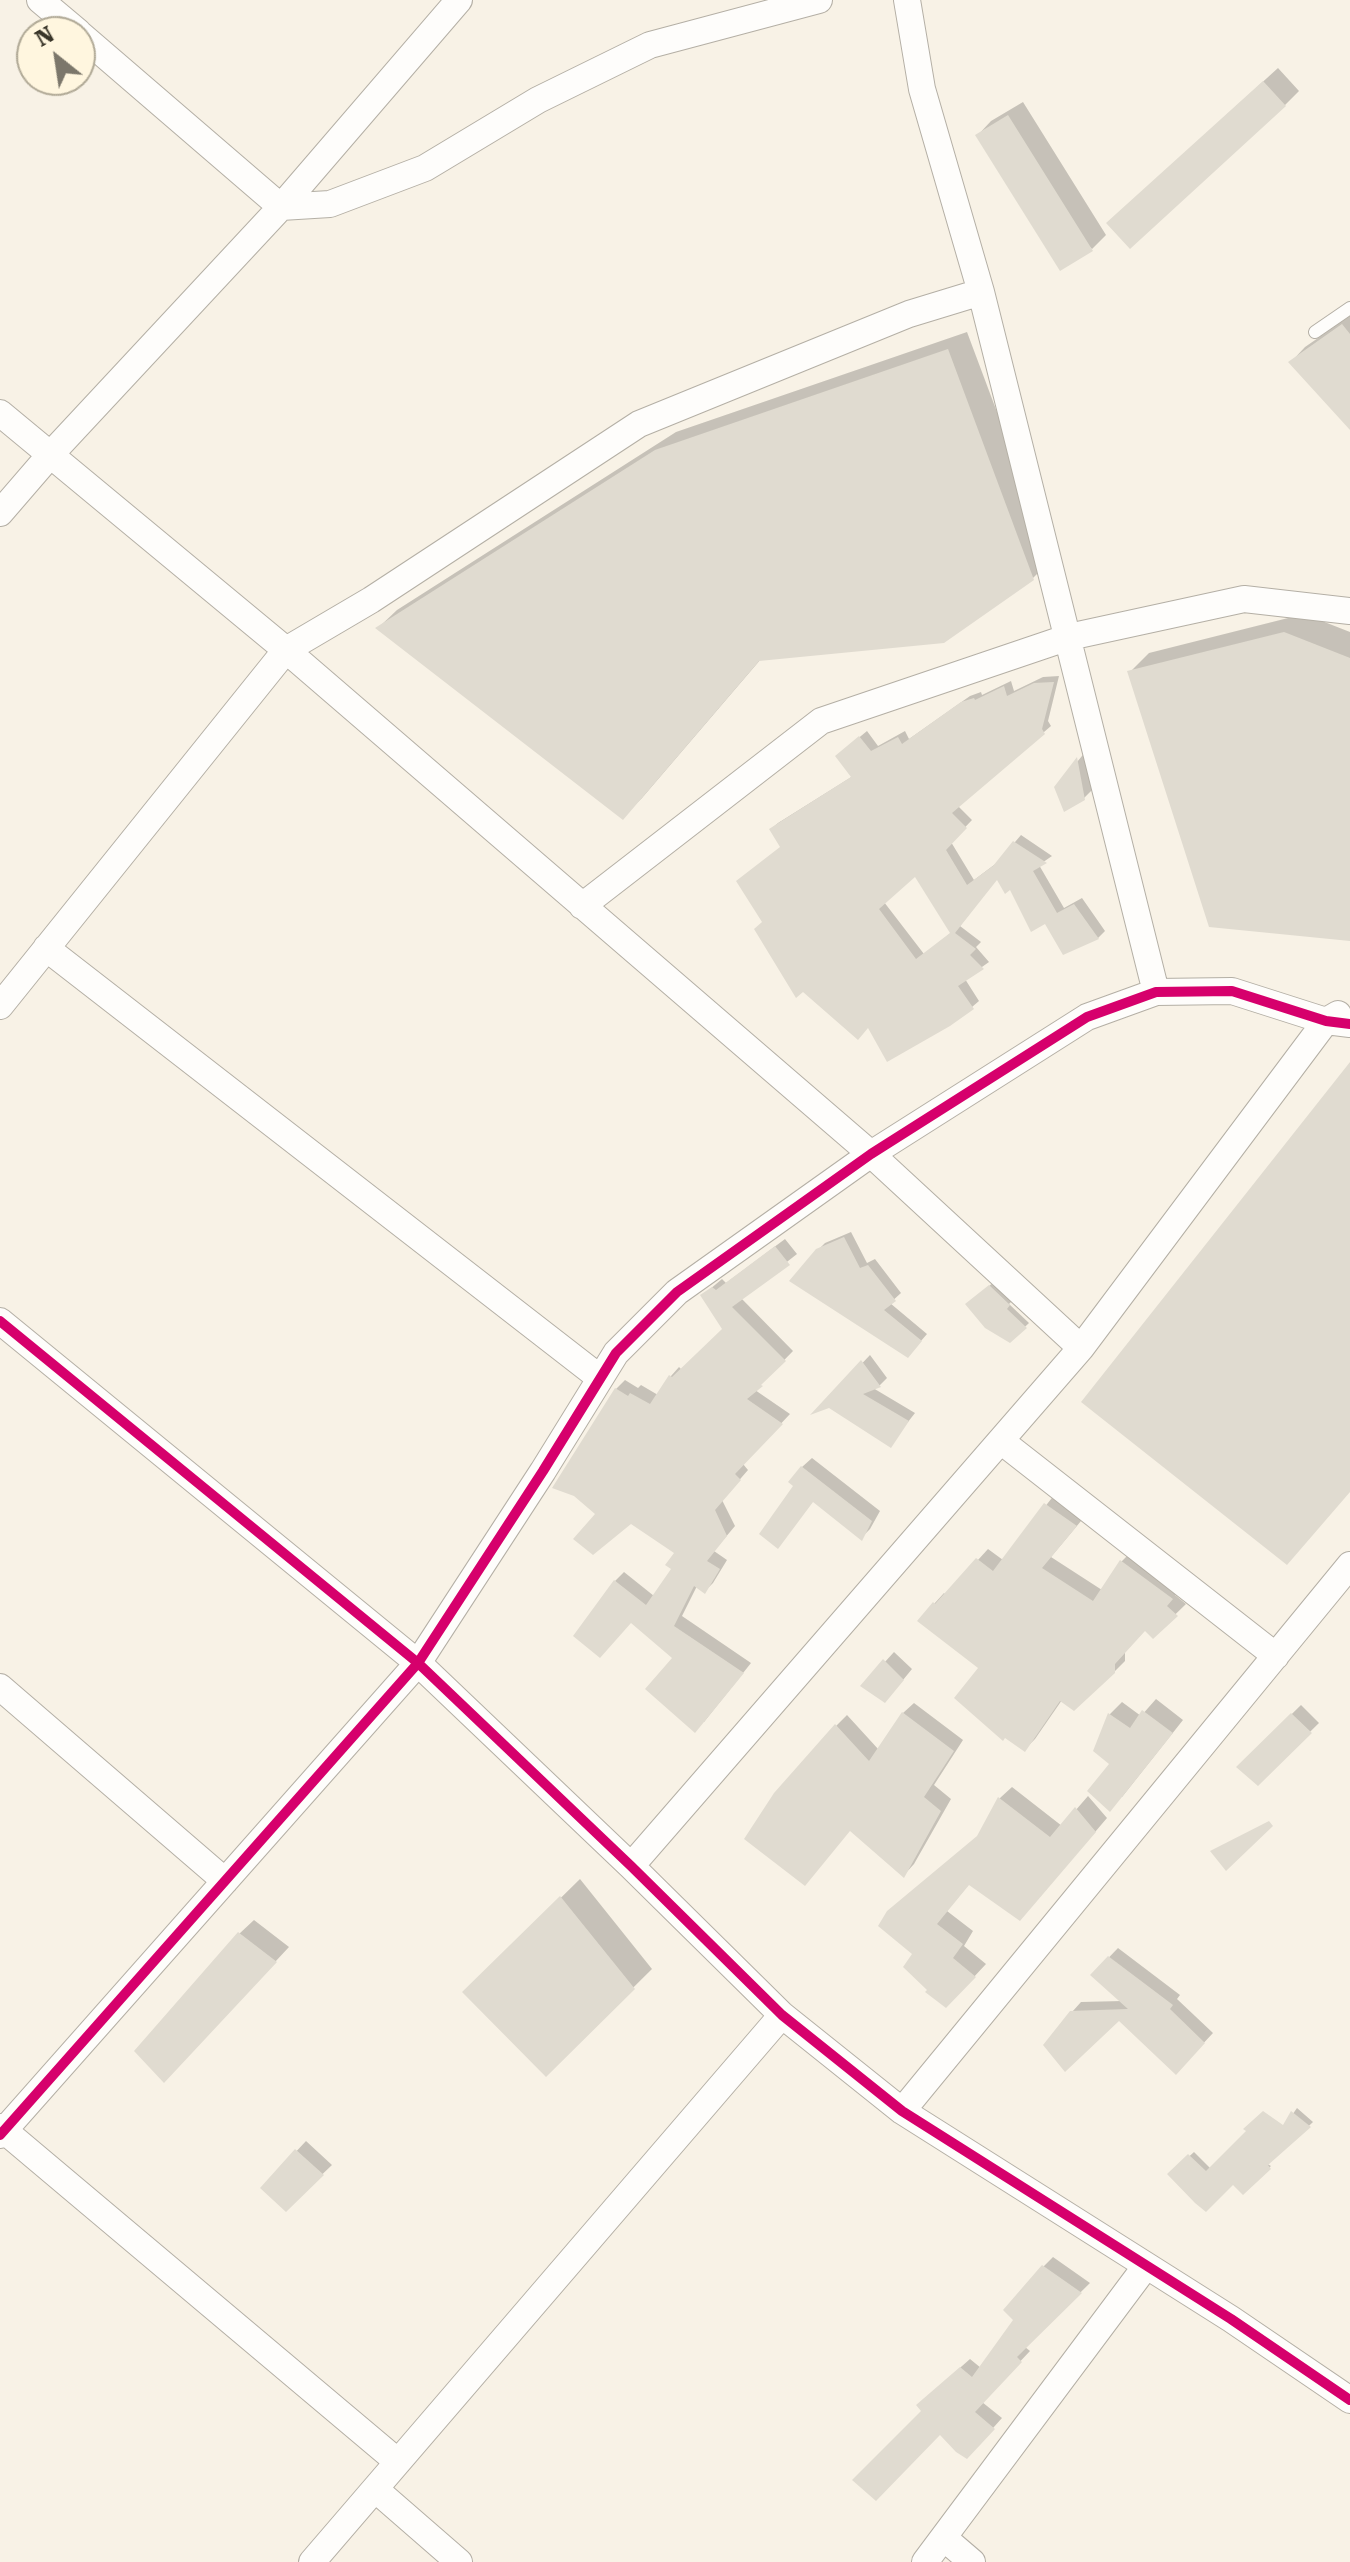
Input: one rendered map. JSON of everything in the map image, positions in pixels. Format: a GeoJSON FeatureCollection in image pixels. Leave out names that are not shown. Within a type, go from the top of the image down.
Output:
{"type":"FeatureCollection","features":[{"type":"Feature","properties":{"kind":"street"},"geometry":{"type":"LineString","coordinates":[[40,0],[59,16]]}},
{"type":"Feature","properties":{"kind":"street"},"geometry":{"type":"LineString","coordinates":[[96,48],[281,207],[330,204],[425,168],[538,100],[650,45],[819,0]]}},
{"type":"Feature","properties":{"kind":"street"},"geometry":{"type":"LineString","coordinates":[[907,0],[922,89],[981,292],[1156,992]]}},
{"type":"Feature","properties":{"kind":"street"},"geometry":{"type":"LineString","coordinates":[[0,513],[50,455],[281,207],[445,5]]}},
{"type":"Feature","properties":{"kind":"street"},"geometry":{"type":"LineString","coordinates":[[0,1006],[286,650],[371,600],[639,424],[909,314],[981,292]]}},
{"type":"Feature","properties":{"kind":"street"},"geometry":{"type":"LineString","coordinates":[[0,413],[286,650],[871,1154],[1081,1348]]}},
{"type":"Feature","properties":{"kind":"street"},"geometry":{"type":"LineString","coordinates":[[582,906],[821,721],[1069,637],[1244,599],[1350,611]]}},
{"type":"Feature","properties":{"kind":"street"},"geometry":{"type":"LineString","coordinates":[[46,948],[600,1378]]}},
{"type":"Feature","properties":{"kind":"street"},"geometry":{"type":"LineString","coordinates":[[398,2462],[1,2131],[418,1663],[616,1353],[677,1292],[871,1154],[1087,1017],[1156,992],[1232,991],[1338,1022]]}},
{"type":"Feature","properties":{"kind":"street"},"geometry":{"type":"LineString","coordinates":[[631,1866],[1081,1348],[1350,1007]]}},
{"type":"Feature","properties":{"kind":"street"},"geometry":{"type":"LineString","coordinates":[[0,1321],[418,1663],[782,2015],[902,2111],[1350,2400]]}},
{"type":"Feature","properties":{"kind":"street"},"geometry":{"type":"LineString","coordinates":[[1001,1441],[1276,1656]]}},
{"type":"Feature","properties":{"kind":"street"},"geometry":{"type":"LineString","coordinates":[[902,2111],[1350,1565]]}},
{"type":"Feature","properties":{"kind":"street"},"geometry":{"type":"LineString","coordinates":[[0,1687],[225,1881]]}},
{"type":"Feature","properties":{"kind":"street"},"geometry":{"type":"LineString","coordinates":[[312,2562],[782,2015]]}},
{"type":"Feature","properties":{"kind":"street"},"geometry":{"type":"LineString","coordinates":[[925,2562],[1146,2266]]}},
{"type":"Feature","properties":{"kind":"street"},"geometry":{"type":"LineString","coordinates":[[375,2489],[459,2562]]}},
{"type":"Feature","properties":{"kind":"street"},"geometry":{"type":"LineString","coordinates":[[944,2538],[972,2562]]}},
{"type":"Feature","properties":{"kind":"lane"},"geometry":{"type":"LineString","coordinates":[[1315,332],[1350,308]]}},
{"type":"Feature","properties":{"kind":"building"},"geometry":{"type":"Polygon","coordinates":[[[1263,81],[1286,106],[1130,249],[1106,223],[1263,81]]]}},
{"type":"Feature","properties":{"kind":"building"},"geometry":{"type":"Polygon","coordinates":[[[1008,115],[1093,251],[1060,271],[975,135],[1008,115]]]}},
{"type":"Feature","properties":{"kind":"building"},"geometry":{"type":"Polygon","coordinates":[[[1342,324],[1350,334],[1350,430],[1288,362],[1342,324]]]}},
{"type":"Feature","properties":{"kind":"building"},"geometry":{"type":"Polygon","coordinates":[[[948,349],[1034,580],[944,643],[759,661],[623,820],[375,628],[655,450],[948,349]]]}},
{"type":"Feature","properties":{"kind":"building"},"geometry":{"type":"Polygon","coordinates":[[[1284,632],[1350,658],[1350,941],[1209,927],[1127,671],[1284,632]]]}},
{"type":"Feature","properties":{"kind":"building"},"geometry":{"type":"Polygon","coordinates":[[[1054,682],[1042,729],[1045,734],[952,813],[967,828],[946,850],[967,885],[993,866],[1013,841],[1047,863],[1033,871],[1057,913],[1074,904],[1099,939],[1063,955],[1045,924],[1031,932],[1010,890],[1005,894],[997,880],[955,933],[976,949],[970,955],[984,969],[958,986],[974,1009],[887,1062],[868,1028],[858,1040],[803,992],[796,998],[754,929],[762,922],[736,881],[780,847],[769,829],[851,777],[835,756],[859,736],[871,751],[898,737],[902,744],[961,702],[975,700],[1004,686],[1007,696],[1034,683],[1054,682]],[[915,877],[879,909],[916,959],[950,933],[915,877]]]}},
{"type":"Feature","properties":{"kind":"building"},"geometry":{"type":"Polygon","coordinates":[[[1077,757],[1085,800],[1064,812],[1054,787],[1077,757]]]}},
{"type":"Feature","properties":{"kind":"building"},"geometry":{"type":"Polygon","coordinates":[[[1350,1062],[1350,1492],[1287,1565],[1081,1402],[1350,1062]]]}},
{"type":"Feature","properties":{"kind":"building"},"geometry":{"type":"Polygon","coordinates":[[[844,1237],[860,1268],[868,1265],[896,1301],[884,1310],[922,1341],[908,1358],[789,1281],[816,1249],[844,1237]]]}},
{"type":"Feature","properties":{"kind":"building"},"geometry":{"type":"Polygon","coordinates":[[[775,1246],[790,1265],[732,1307],[786,1361],[747,1399],[783,1424],[735,1474],[741,1480],[715,1510],[727,1536],[707,1561],[720,1569],[705,1594],[694,1586],[674,1626],[744,1673],[695,1733],[645,1689],[672,1658],[631,1623],[600,1658],[573,1636],[614,1580],[646,1605],[671,1569],[665,1565],[674,1553],[631,1524],[593,1555],[573,1539],[595,1514],[574,1496],[552,1488],[615,1388],[650,1404],[669,1375],[672,1377],[722,1329],[700,1295],[712,1287],[716,1290],[775,1246]]]}},
{"type":"Feature","properties":{"kind":"building"},"geometry":{"type":"Polygon","coordinates":[[[989,1285],[1010,1305],[1007,1309],[1027,1328],[1010,1343],[985,1328],[965,1304],[989,1285]]]}},
{"type":"Feature","properties":{"kind":"building"},"geometry":{"type":"Polygon","coordinates":[[[861,1360],[881,1387],[863,1394],[909,1421],[891,1448],[829,1408],[810,1415],[861,1360]]]}},
{"type":"Feature","properties":{"kind":"building"},"geometry":{"type":"Polygon","coordinates":[[[801,1466],[872,1521],[862,1541],[813,1502],[778,1549],[759,1534],[793,1486],[788,1482],[801,1466]]]}},
{"type":"Feature","properties":{"kind":"building"},"geometry":{"type":"Polygon","coordinates":[[[1044,1503],[1077,1526],[1042,1568],[1093,1601],[1120,1560],[1173,1599],[1167,1606],[1178,1616],[1153,1639],[1145,1631],[1115,1664],[1115,1673],[1074,1711],[1060,1701],[1025,1752],[1005,1738],[1003,1741],[954,1698],[978,1668],[917,1621],[976,1558],[993,1571],[1044,1503]]]}},
{"type":"Feature","properties":{"kind":"building"},"geometry":{"type":"Polygon","coordinates":[[[883,1659],[904,1680],[885,1703],[860,1686],[883,1659]]]}},
{"type":"Feature","properties":{"kind":"building"},"geometry":{"type":"Polygon","coordinates":[[[1142,1710],[1173,1733],[1110,1812],[1087,1791],[1109,1764],[1093,1751],[1108,1713],[1130,1728],[1142,1710]]]}},
{"type":"Feature","properties":{"kind":"building"},"geometry":{"type":"Polygon","coordinates":[[[902,1712],[954,1751],[924,1797],[941,1811],[904,1878],[850,1831],[805,1886],[744,1839],[774,1793],[835,1724],[869,1761],[902,1712]]]}},
{"type":"Feature","properties":{"kind":"building"},"geometry":{"type":"Polygon","coordinates":[[[1291,1713],[1312,1733],[1258,1786],[1236,1767],[1291,1713]]]}},
{"type":"Feature","properties":{"kind":"building"},"geometry":{"type":"Polygon","coordinates":[[[998,1797],[1050,1837],[1075,1807],[1096,1832],[1020,1921],[969,1885],[937,1924],[963,1944],[953,1958],[976,1977],[946,2008],[925,1992],[927,1990],[903,1967],[912,1954],[878,1926],[887,1911],[977,1836],[998,1797]]]}},
{"type":"Feature","properties":{"kind":"building"},"geometry":{"type":"Polygon","coordinates":[[[1269,1821],[1273,1826],[1226,1871],[1210,1851],[1269,1821]]]}},
{"type":"Feature","properties":{"kind":"building"},"geometry":{"type":"Polygon","coordinates":[[[560,1896],[635,1989],[546,2077],[462,1992],[560,1896]]]}},
{"type":"Feature","properties":{"kind":"building"},"geometry":{"type":"Polygon","coordinates":[[[238,1932],[277,1962],[164,2083],[134,2051],[238,1932]]]}},
{"type":"Feature","properties":{"kind":"building"},"geometry":{"type":"Polygon","coordinates":[[[1108,1956],[1173,2005],[1170,2009],[1205,2043],[1176,2075],[1119,2021],[1065,2072],[1043,2045],[1070,2011],[1128,2009],[1090,1975],[1108,1956]]]}},
{"type":"Feature","properties":{"kind":"building"},"geometry":{"type":"Polygon","coordinates":[[[1263,2111],[1283,2125],[1291,2111],[1311,2127],[1268,2165],[1271,2169],[1243,2195],[1233,2185],[1206,2212],[1167,2174],[1188,2154],[1206,2171],[1263,2111]]]}},
{"type":"Feature","properties":{"kind":"building"},"geometry":{"type":"Polygon","coordinates":[[[295,2149],[324,2175],[286,2212],[260,2188],[295,2149]]]}},
{"type":"Feature","properties":{"kind":"building"},"geometry":{"type":"Polygon","coordinates":[[[1042,2265],[1082,2293],[1017,2357],[1022,2362],[975,2412],[995,2429],[967,2459],[940,2435],[876,2501],[852,2480],[921,2411],[916,2405],[960,2367],[972,2377],[1013,2320],[1003,2310],[1042,2265]]]}},
{"type":"Feature","properties":{"kind":"cycle path"},"geometry":{"type":"LineString","coordinates":[[0,2135],[418,1663],[616,1353],[677,1292],[871,1154],[1087,1017],[1156,992],[1232,991],[1326,1021],[1350,1024]]}},
{"type":"Feature","properties":{"kind":"cycle path"},"geometry":{"type":"LineString","coordinates":[[0,1321],[418,1663],[782,2015],[902,2111],[1231,2319],[1350,2400]]}}]}
